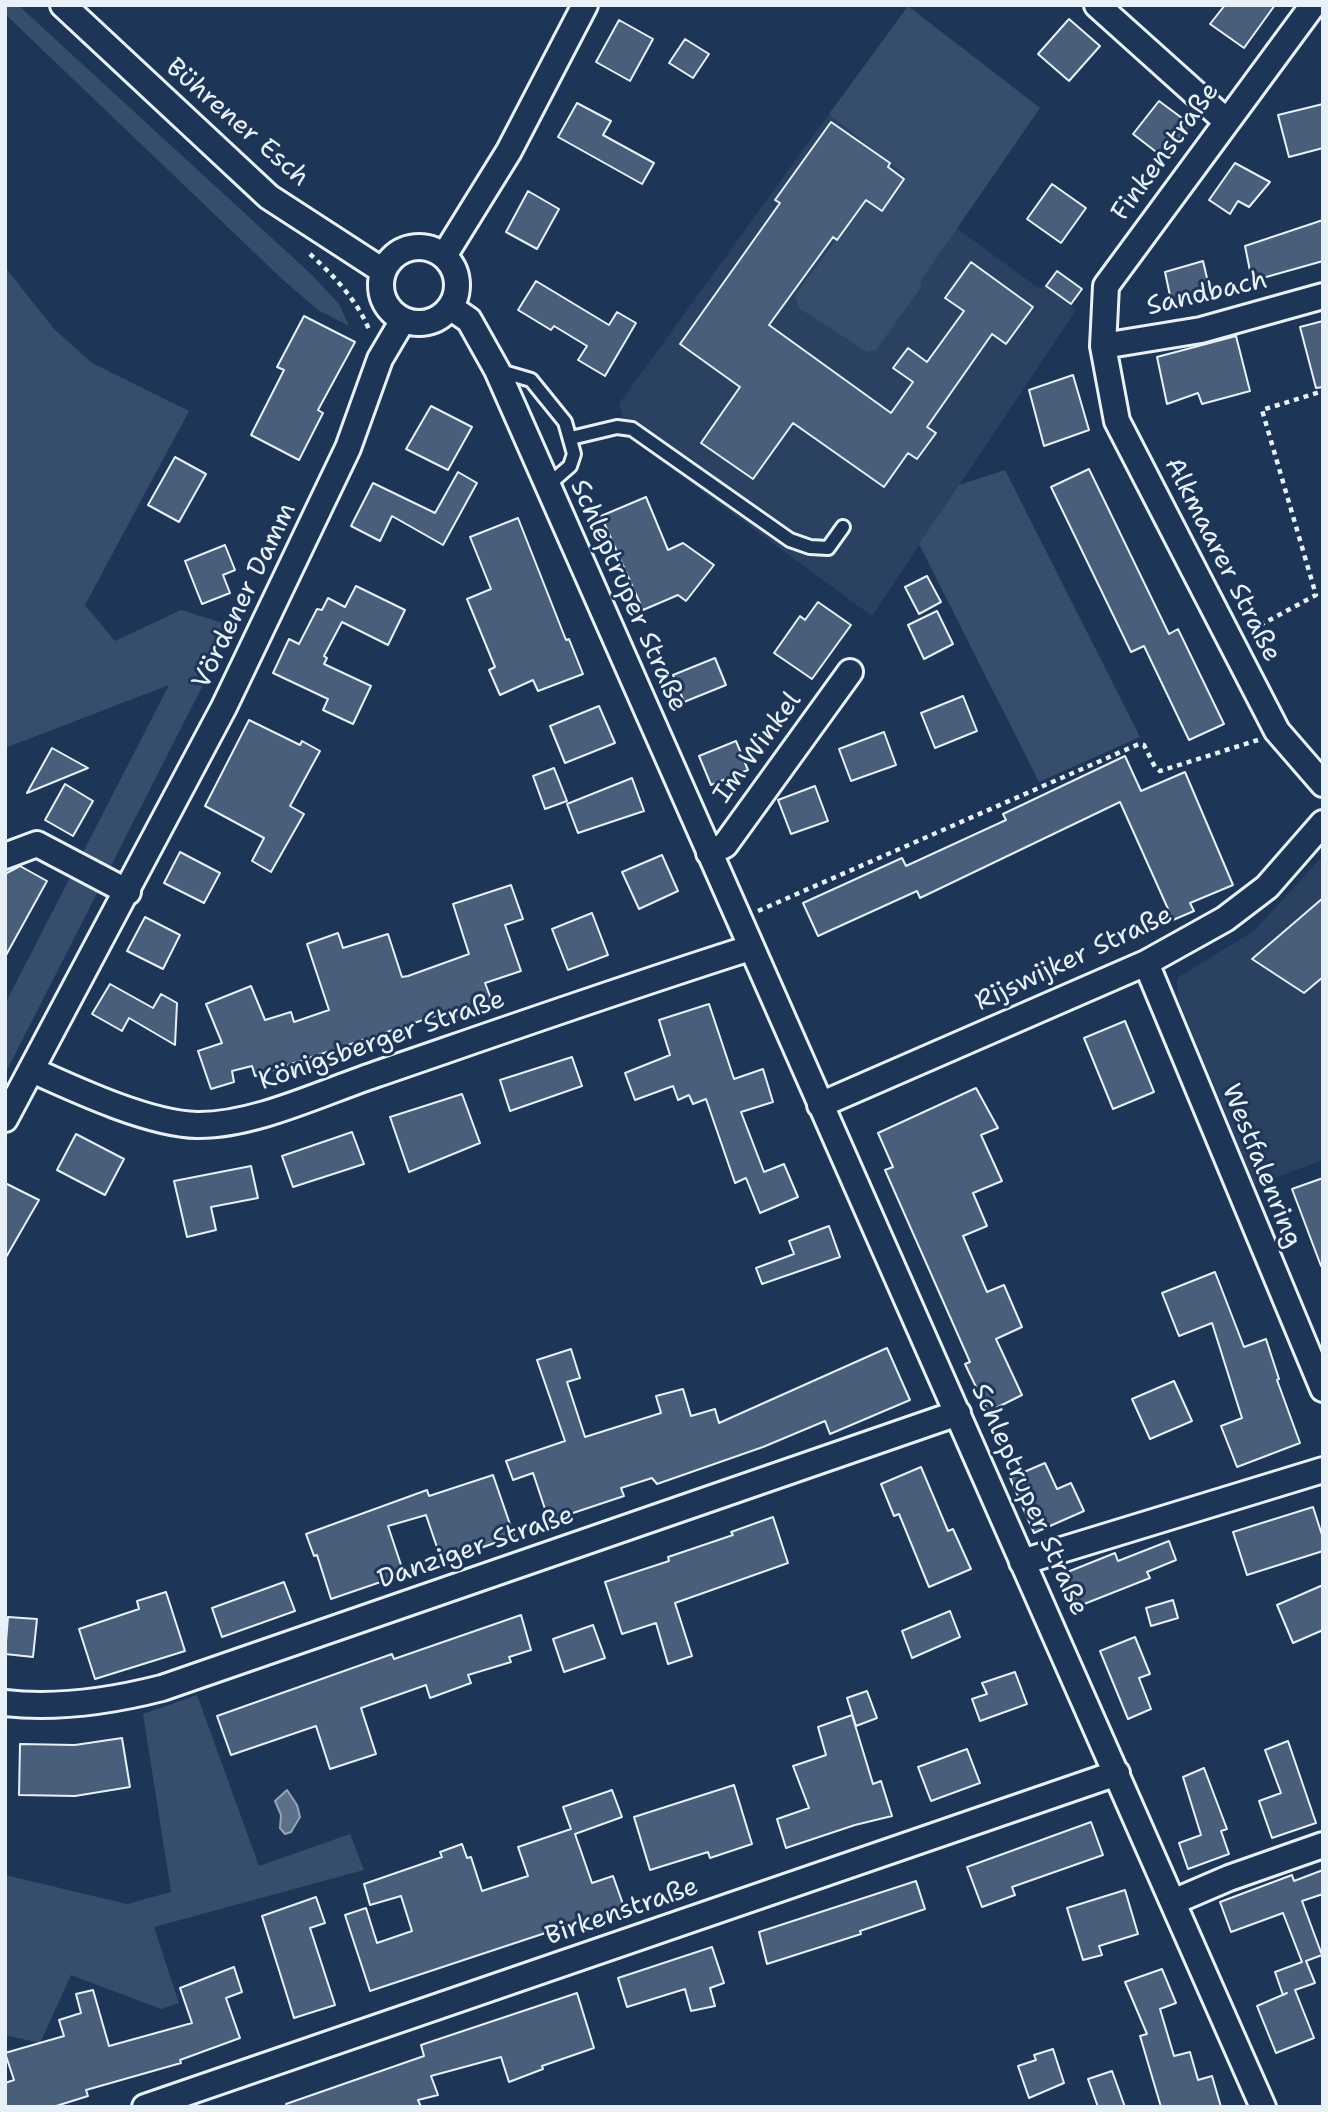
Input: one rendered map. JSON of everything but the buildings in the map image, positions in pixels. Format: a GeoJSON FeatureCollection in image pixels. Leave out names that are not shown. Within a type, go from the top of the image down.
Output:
{"type":"FeatureCollection","features":[{"type":"Feature","properties":{"kind":"street","name":"Bührener Esch"},"geometry":{"type":"LineString","coordinates":[[63,5],[269,197],[383,271]]}},
{"type":"Feature","properties":{"kind":"street"},"geometry":{"type":"LineString","coordinates":[[444,256],[509,151],[585,5]]}},
{"type":"Feature","properties":{"kind":"street"},"geometry":{"type":"LineString","coordinates":[[1097,5],[1225,120]]}},
{"type":"Feature","properties":{"kind":"street","name":"Finkenstraße"},"geometry":{"type":"LineString","coordinates":[[1103,346],[1105,286],[1225,120],[1313,5]]}},
{"type":"Feature","properties":{"kind":"street"},"geometry":{"type":"LineString","coordinates":[[410,248],[433,250],[444,256],[456,275],[457,286],[450,307],[443,314],[424,323],[403,320],[386,304],[382,294],[383,271],[389,261],[410,248]]}},
{"type":"Feature","properties":{"kind":"street","name":"Sandbach"},"geometry":{"type":"LineString","coordinates":[[1103,346],[1201,330],[1323,296]]}},
{"type":"Feature","properties":{"kind":"street","name":"Schleptruper Straße"},"geometry":{"type":"LineString","coordinates":[[450,307],[469,320],[497,370],[1263,2107]]}},
{"type":"Feature","properties":{"kind":"street","name":"Vördener Damm"},"geometry":{"type":"LineString","coordinates":[[5,1119],[225,707],[348,448],[380,359],[403,320]]}},
{"type":"Feature","properties":{"kind":"street","name":"Alkmaarer Straße"},"geometry":{"type":"LineString","coordinates":[[1103,346],[1117,421],[1277,731],[1323,784]]}},
{"type":"Feature","properties":{"kind":"street","name":"Im Winkel"},"geometry":{"type":"LineString","coordinates":[[709,853],[725,845],[850,672]]}},
{"type":"Feature","properties":{"kind":"street","name":"Rijswijker Straße"},"geometry":{"type":"LineString","coordinates":[[820,1105],[1146,963],[1225,919],[1267,887],[1323,823]]}},
{"type":"Feature","properties":{"kind":"street"},"geometry":{"type":"LineString","coordinates":[[5,856],[37,844],[128,892]]}},
{"type":"Feature","properties":{"kind":"street","name":"Königsberger Straße"},"geometry":{"type":"LineString","coordinates":[[32,1070],[78,1091],[171,1122],[220,1124],[313,1097],[750,948]]}},
{"type":"Feature","properties":{"kind":"street","name":"Westfalenring"},"geometry":{"type":"LineString","coordinates":[[1146,963],[1323,1389]]}},
{"type":"Feature","properties":{"kind":"street","name":"Danziger Straße"},"geometry":{"type":"LineString","coordinates":[[5,1703],[73,1704],[123,1698],[162,1688],[958,1413]]}},
{"type":"Feature","properties":{"kind":"street"},"geometry":{"type":"LineString","coordinates":[[1022,1562],[1323,1470]]}},
{"type":"Feature","properties":{"kind":"street","name":"Birkenstraße"},"geometry":{"type":"LineString","coordinates":[[145,2107],[1118,1773]]}},
{"type":"Feature","properties":{"kind":"street"},"geometry":{"type":"LineString","coordinates":[[1173,1902],[1229,1878],[1323,1845]]}},
{"type":"Feature","properties":{"kind":"lane"},"geometry":{"type":"LineString","coordinates":[[497,370],[531,380],[565,422],[574,454],[570,466],[547,486]]}},
{"type":"Feature","properties":{"kind":"lane"},"geometry":{"type":"LineString","coordinates":[[571,438],[617,427],[632,429],[790,540],[810,547],[828,548],[843,527]]}},
{"type":"Feature","properties":{"kind":"path"},"geometry":{"type":"LineString","coordinates":[[1229,642],[1316,596],[1262,410],[1323,391]]}},
{"type":"Feature","properties":{"kind":"path"},"geometry":{"type":"LineString","coordinates":[[738,919],[1139,744],[1144,745],[1155,767],[1160,771],[1267,738],[1277,731]]}},
{"type":"Feature","properties":{"kind":"shaded area"},"geometry":{"type":"Polygon","coordinates":[[[5,5],[18,5],[312,275],[339,304],[349,326],[318,310],[282,279],[5,14],[5,5]]]}},
{"type":"Feature","properties":{"kind":"shaded area"},"geometry":{"type":"Polygon","coordinates":[[[908,6],[1040,108],[920,282],[922,286],[876,350],[867,352],[799,308],[795,295],[866,200],[882,211],[906,176],[829,114],[908,6]]]}},
{"type":"Feature","properties":{"kind":"shaded area"},"geometry":{"type":"Polygon","coordinates":[[[829,114],[962,220],[957,228],[1038,288],[1046,286],[1076,310],[872,616],[628,437],[619,404],[829,114]]]}},
{"type":"Feature","properties":{"kind":"shaded area"},"geometry":{"type":"Polygon","coordinates":[[[5,267],[54,329],[92,363],[189,411],[85,605],[115,641],[181,610],[233,626],[5,1074],[5,1004],[169,685],[5,748],[5,267]]]}},
{"type":"Feature","properties":{"kind":"shaded area"},"geometry":{"type":"Polygon","coordinates":[[[1005,470],[1140,737],[1039,782],[919,544],[959,485],[1005,470]]]}},
{"type":"Feature","properties":{"kind":"shaded area"},"geometry":{"type":"Polygon","coordinates":[[[1323,856],[1323,1160],[1255,1185],[1177,996],[1177,978],[1254,931],[1323,856]]]}},
{"type":"Feature","properties":{"kind":"shaded area"},"geometry":{"type":"Polygon","coordinates":[[[197,1695],[259,1866],[350,1834],[364,1870],[154,1927],[179,2003],[161,2009],[71,1975],[40,2043],[5,2035],[5,1875],[127,1904],[171,1892],[143,1714],[197,1695]]]}},
{"type":"Feature","properties":{"kind":"shaded area"},"geometry":{"type":"Polygon","coordinates":[[[287,1790],[297,1805],[300,1817],[291,1832],[285,1834],[280,1828],[281,1815],[275,1801],[287,1790]]]}}]}
